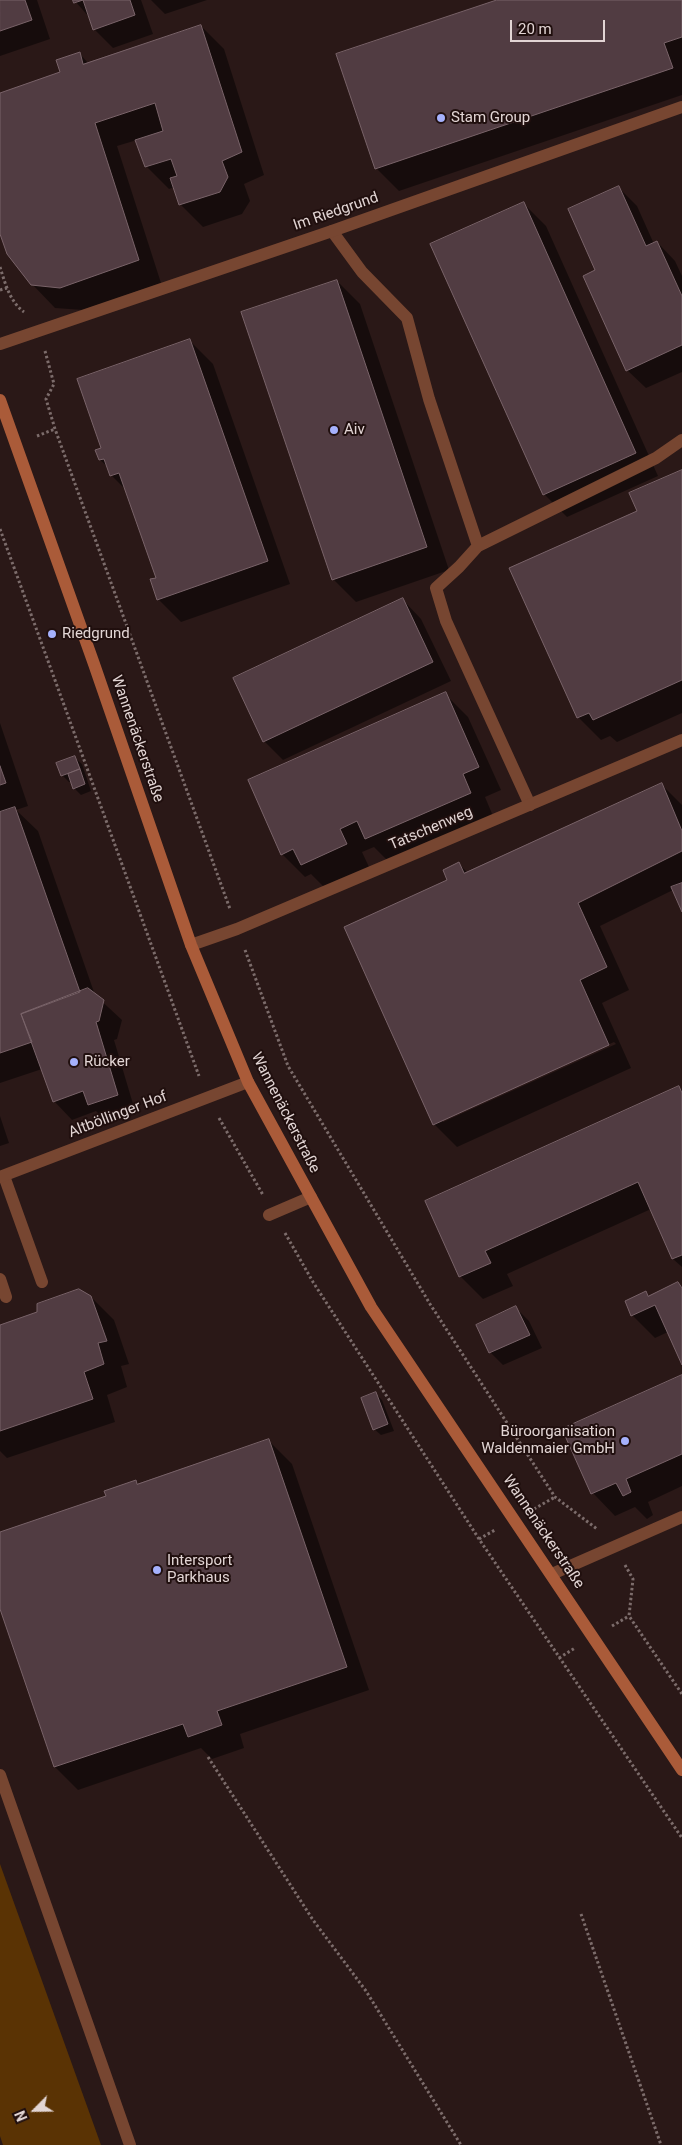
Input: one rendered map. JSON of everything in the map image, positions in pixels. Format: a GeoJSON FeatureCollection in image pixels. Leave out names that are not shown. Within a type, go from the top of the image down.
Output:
{"type":"FeatureCollection","features":[{"type":"Feature","properties":{"kind":"street","name":"Im Riedgrund"},"geometry":{"type":"LineString","coordinates":[[0,344],[332,232],[682,107]]}},
{"type":"Feature","properties":{"kind":"street"},"geometry":{"type":"LineString","coordinates":[[332,232],[362,272],[407,318],[429,399],[478,546]]}},
{"type":"Feature","properties":{"kind":"street","name":"Wannenäckerstraße"},"geometry":{"type":"LineString","coordinates":[[0,400],[192,945],[248,1082],[371,1307],[682,1770]]}},
{"type":"Feature","properties":{"kind":"street"},"geometry":{"type":"LineString","coordinates":[[530,805],[446,621],[436,588],[459,568],[478,546],[656,458],[682,440]]}},
{"type":"Feature","properties":{"kind":"street","name":"Tatschenweg"},"geometry":{"type":"LineString","coordinates":[[192,945],[237,929],[682,740]]}},
{"type":"Feature","properties":{"kind":"street","name":"Altböllinger Hof"},"geometry":{"type":"LineString","coordinates":[[2,1176],[248,1082]]}},
{"type":"Feature","properties":{"kind":"street"},"geometry":{"type":"LineString","coordinates":[[2,1176],[42,1282]]}},
{"type":"Feature","properties":{"kind":"street"},"geometry":{"type":"LineString","coordinates":[[269,1215],[311,1197]]}},
{"type":"Feature","properties":{"kind":"street"},"geometry":{"type":"LineString","coordinates":[[0,1280],[6,1297]]}},
{"type":"Feature","properties":{"kind":"street"},"geometry":{"type":"LineString","coordinates":[[552,1574],[682,1517]]}},
{"type":"Feature","properties":{"kind":"street"},"geometry":{"type":"LineString","coordinates":[[0,1775],[130,2145]]}},
{"type":"Feature","properties":{"kind":"path"},"geometry":{"type":"LineString","coordinates":[[0,267],[7,288],[17,307],[34,318],[39,331],[54,384],[46,400],[55,429],[288,1066],[430,1304],[555,1497],[601,1532],[616,1547],[633,1579],[629,1616],[682,1694]]}},
{"type":"Feature","properties":{"kind":"path"},"geometry":{"type":"LineString","coordinates":[[0,290],[7,288]]}},
{"type":"Feature","properties":{"kind":"path"},"geometry":{"type":"LineString","coordinates":[[208,1757],[313,1920],[366,1992],[461,2145]]}},
{"type":"Feature","properties":{"kind":"path"},"geometry":{"type":"LineString","coordinates":[[582,1914],[661,2145]]}},
{"type":"Feature","properties":{"kind":"shaded area"},"geometry":{"type":"Polygon","coordinates":[[[0,1864],[101,2145],[3,2145],[0,2136],[0,1864]]]}},
{"type":"Feature","properties":{"kind":"building"},"geometry":{"type":"Polygon","coordinates":[[[0,0],[25,0],[32,20],[0,31],[0,0]]]}},
{"type":"Feature","properties":{"kind":"building"},"geometry":{"type":"Polygon","coordinates":[[[83,0],[130,0],[135,15],[93,30],[83,0]]]}},
{"type":"Feature","properties":{"kind":"building","name":"Stam Group"},"geometry":{"type":"Polygon","coordinates":[[[497,0],[682,0],[682,37],[664,43],[673,68],[375,169],[336,54],[497,0]]]}},
{"type":"Feature","properties":{"kind":"building"},"geometry":{"type":"Polygon","coordinates":[[[201,25],[242,152],[222,161],[228,177],[220,192],[179,205],[170,178],[177,176],[171,159],[145,167],[135,140],[163,131],[155,103],[95,123],[139,260],[60,288],[31,285],[7,254],[0,234],[0,93],[60,72],[56,60],[80,52],[83,64],[201,25]]]}},
{"type":"Feature","properties":{"kind":"building"},"geometry":{"type":"Polygon","coordinates":[[[619,186],[646,246],[657,241],[682,296],[682,345],[626,371],[583,276],[595,270],[568,209],[619,186]]]}},
{"type":"Feature","properties":{"kind":"building"},"geometry":{"type":"Polygon","coordinates":[[[524,202],[636,453],[543,495],[430,244],[524,202]]]}},
{"type":"Feature","properties":{"kind":"building","name":"Aiv"},"geometry":{"type":"Polygon","coordinates":[[[337,280],[427,547],[332,580],[241,312],[337,280]]]}},
{"type":"Feature","properties":{"kind":"building"},"geometry":{"type":"Polygon","coordinates":[[[190,339],[268,561],[157,600],[150,579],[156,578],[119,473],[110,476],[104,459],[99,460],[95,450],[101,448],[77,379],[190,339]]]}},
{"type":"Feature","properties":{"kind":"building"},"geometry":{"type":"Polygon","coordinates":[[[682,470],[682,680],[593,720],[589,713],[577,718],[509,568],[637,511],[629,493],[682,470]]]}},
{"type":"Feature","properties":{"kind":"building"},"geometry":{"type":"Polygon","coordinates":[[[403,598],[433,662],[263,742],[233,678],[403,598]]]}},
{"type":"Feature","properties":{"kind":"building"},"geometry":{"type":"Polygon","coordinates":[[[446,692],[479,767],[463,774],[471,793],[365,839],[357,821],[340,829],[347,844],[301,865],[293,849],[281,855],[248,780],[446,692]]]}},
{"type":"Feature","properties":{"kind":"building"},"geometry":{"type":"Polygon","coordinates":[[[75,756],[80,769],[61,776],[56,763],[75,756]]]}},
{"type":"Feature","properties":{"kind":"building"},"geometry":{"type":"Polygon","coordinates":[[[0,766],[6,783],[0,785],[0,766]]]}},
{"type":"Feature","properties":{"kind":"building"},"geometry":{"type":"Polygon","coordinates":[[[80,769],[85,784],[73,789],[68,774],[80,769]]]}},
{"type":"Feature","properties":{"kind":"building"},"geometry":{"type":"Polygon","coordinates":[[[662,783],[682,831],[682,851],[578,903],[607,967],[580,980],[609,1045],[433,1125],[344,927],[447,880],[443,870],[459,862],[464,873],[662,783]]]}},
{"type":"Feature","properties":{"kind":"building"},"geometry":{"type":"Polygon","coordinates":[[[15,807],[80,992],[21,1014],[32,1042],[0,1053],[0,812],[15,807]]]}},
{"type":"Feature","properties":{"kind":"building"},"geometry":{"type":"Polygon","coordinates":[[[682,883],[682,912],[671,887],[682,883]]]}},
{"type":"Feature","properties":{"kind":"building","name":"Rücker"},"geometry":{"type":"Polygon","coordinates":[[[88,988],[104,1000],[99,1021],[96,1022],[118,1095],[88,1105],[83,1091],[53,1102],[21,1014],[88,988]]]}},
{"type":"Feature","properties":{"kind":"building"},"geometry":{"type":"Polygon","coordinates":[[[679,1086],[682,1093],[682,1255],[672,1259],[638,1182],[485,1251],[491,1263],[459,1277],[425,1201],[679,1086]]]}},
{"type":"Feature","properties":{"kind":"building"},"geometry":{"type":"Polygon","coordinates":[[[678,1282],[682,1288],[682,1365],[655,1305],[631,1316],[625,1301],[646,1291],[648,1296],[678,1282]]]}},
{"type":"Feature","properties":{"kind":"building"},"geometry":{"type":"Polygon","coordinates":[[[79,1289],[91,1296],[107,1341],[98,1343],[104,1364],[84,1372],[93,1399],[0,1431],[0,1325],[37,1312],[37,1304],[79,1289]]]}},
{"type":"Feature","properties":{"kind":"building"},"geometry":{"type":"Polygon","coordinates":[[[516,1306],[530,1335],[489,1353],[476,1325],[516,1306]]]}},
{"type":"Feature","properties":{"kind":"building","name":"Büroorganisation Waldenmaier GmbH"},"geometry":{"type":"Polygon","coordinates":[[[682,1375],[682,1454],[626,1479],[631,1492],[623,1496],[616,1483],[591,1494],[562,1429],[682,1375]]]}},
{"type":"Feature","properties":{"kind":"building"},"geometry":{"type":"Polygon","coordinates":[[[376,1392],[388,1424],[373,1430],[361,1398],[376,1392]]]}},
{"type":"Feature","properties":{"kind":"building","name":"Intersport Parkhaus"},"geometry":{"type":"Polygon","coordinates":[[[269,1439],[347,1667],[217,1711],[222,1725],[188,1737],[183,1724],[54,1767],[0,1609],[0,1532],[106,1496],[104,1491],[136,1480],[137,1484],[269,1439]]]}},
{"type":"Feature","properties":{"kind":"place","name":"Stam Group"},"geometry":{"type":"Point","coordinates":[441,118]}},
{"type":"Feature","properties":{"kind":"place","name":"Aiv"},"geometry":{"type":"Point","coordinates":[334,430]}},
{"type":"Feature","properties":{"kind":"place","name":"Riedgrund"},"geometry":{"type":"Point","coordinates":[52,634]}},
{"type":"Feature","properties":{"kind":"place","name":"Rücker"},"geometry":{"type":"Point","coordinates":[74,1062]}},
{"type":"Feature","properties":{"kind":"place","name":"Büroorganisation Waldenmaier GmbH"},"geometry":{"type":"Point","coordinates":[625,1441]}},
{"type":"Feature","properties":{"kind":"place","name":"Intersport Parkhaus"},"geometry":{"type":"Point","coordinates":[157,1570]}}]}
